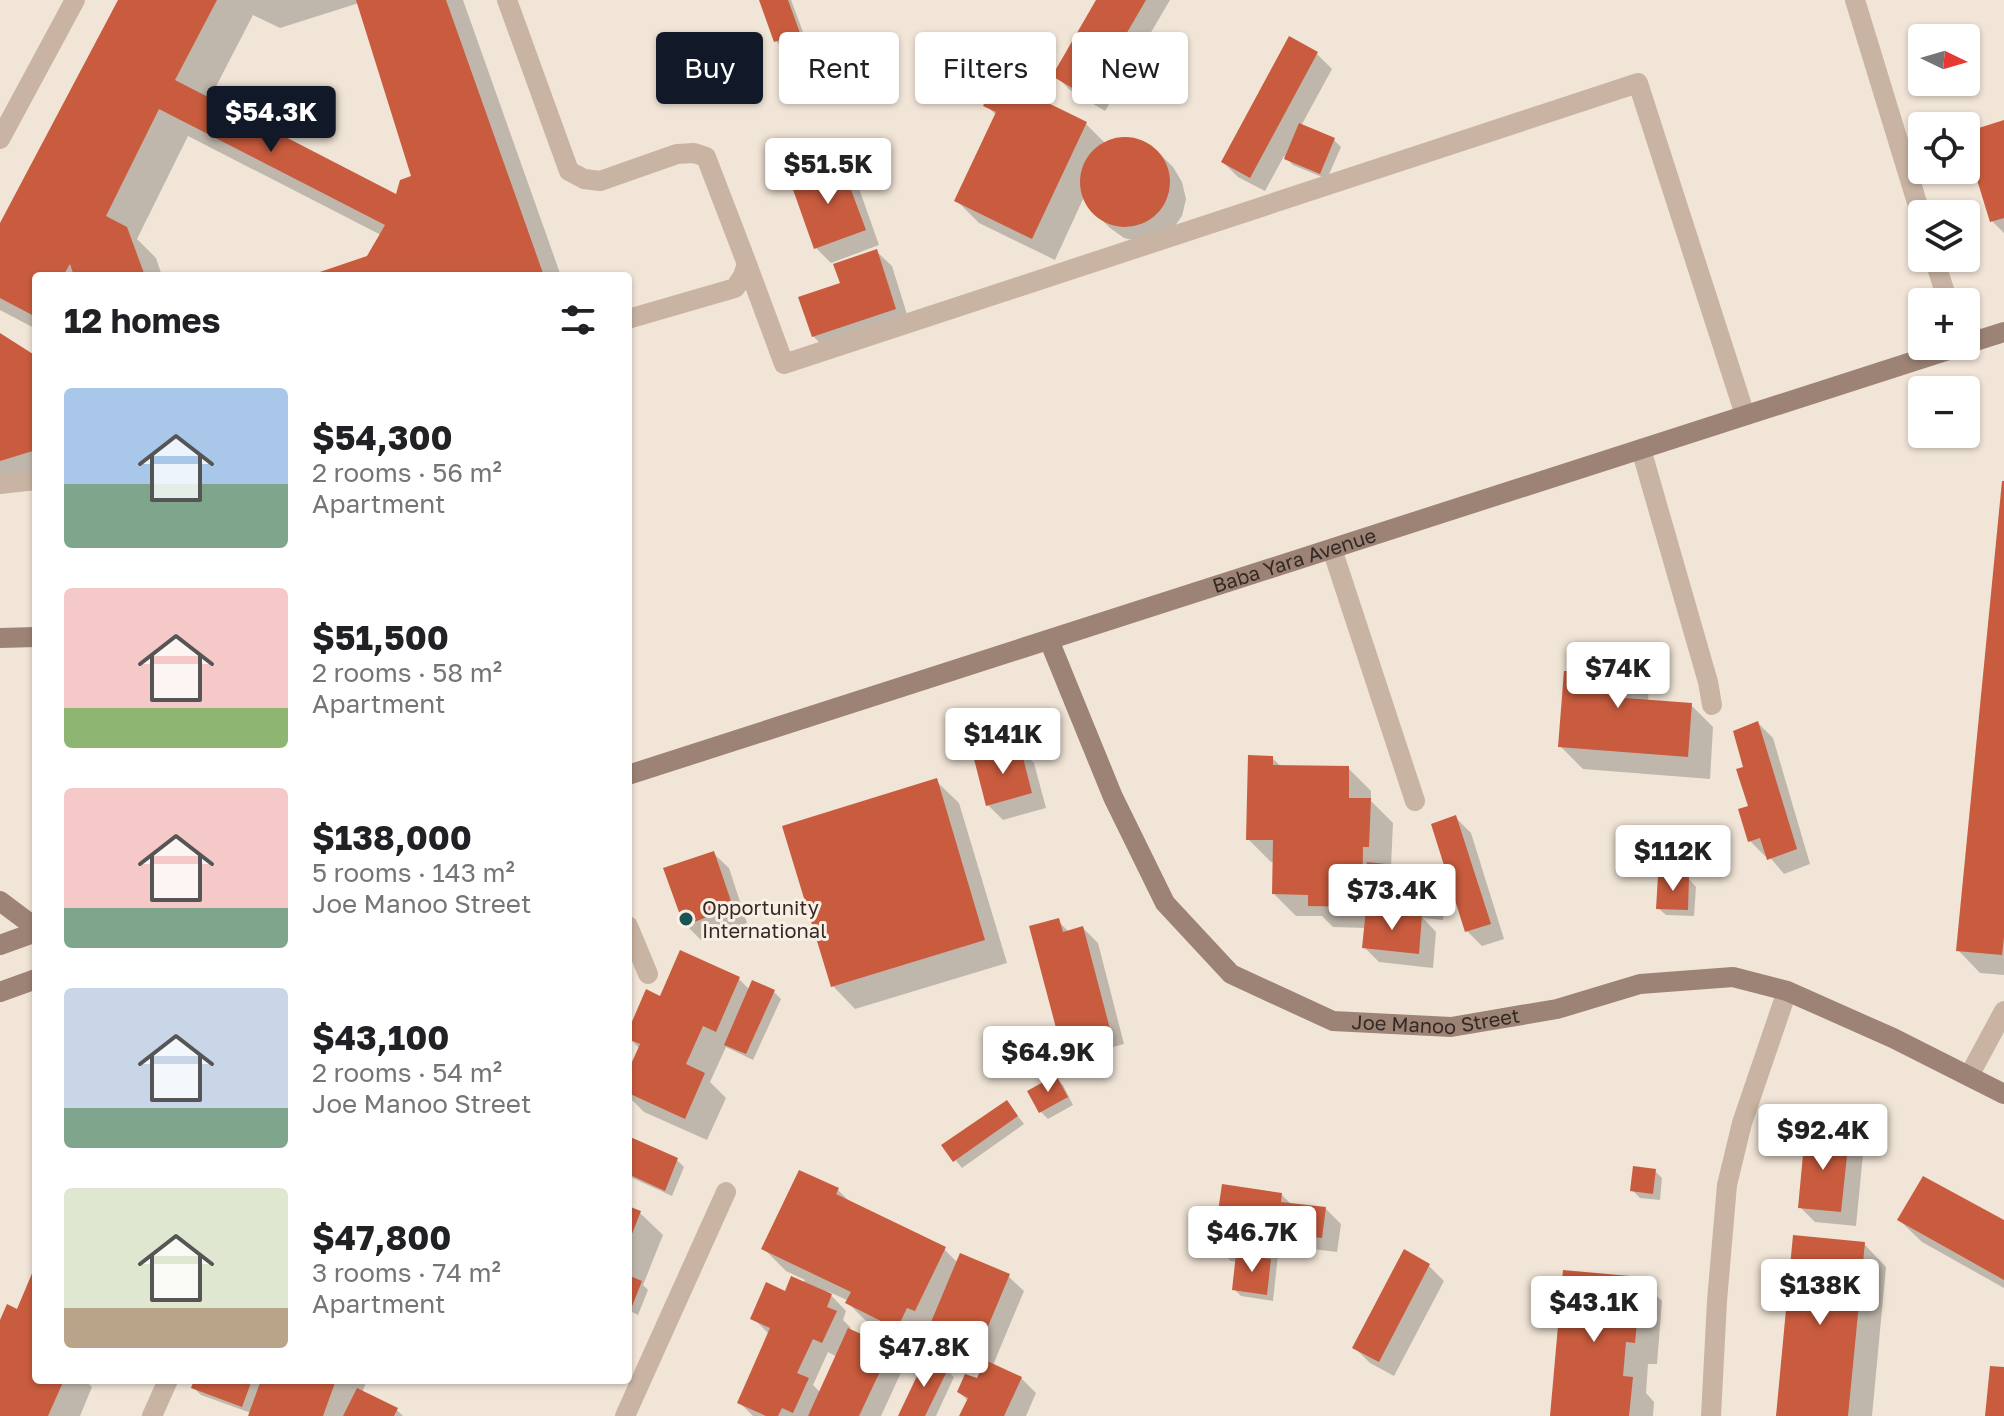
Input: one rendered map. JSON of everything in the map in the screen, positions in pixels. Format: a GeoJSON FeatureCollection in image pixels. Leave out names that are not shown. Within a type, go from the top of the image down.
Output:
{"type":"FeatureCollection","features":[{"type":"Feature","properties":{"kind":"main road","name":"Baba Yara Avenue"},"geometry":{"type":"LineString","coordinates":[[1980,340],[2004,332]]}},
{"type":"Feature","properties":{"kind":"main road","name":"Baba Yara Avenue"},"geometry":{"type":"LineString","coordinates":[[632,774],[1917,360]]}},
{"type":"Feature","properties":{"kind":"main road"},"geometry":{"type":"LineString","coordinates":[[0,638],[32,637]]}},
{"type":"Feature","properties":{"kind":"main road","name":"Joe Manoo Street"},"geometry":{"type":"LineString","coordinates":[[1049,640],[1113,797],[1165,903],[1231,974],[1333,1021],[1451,1027],[1557,1009],[1640,984],[1733,977],[1787,991],[1893,1038],[2004,1094]]}},
{"type":"Feature","properties":{"kind":"main road"},"geometry":{"type":"LineString","coordinates":[[0,901],[32,927]]}},
{"type":"Feature","properties":{"kind":"main road"},"geometry":{"type":"LineString","coordinates":[[0,945],[32,932]]}},
{"type":"Feature","properties":{"kind":"main road"},"geometry":{"type":"LineString","coordinates":[[0,992],[32,980]]}},
{"type":"Feature","properties":{"kind":"street"},"geometry":{"type":"LineString","coordinates":[[0,139],[75,0]]}},
{"type":"Feature","properties":{"kind":"street"},"geometry":{"type":"LineString","coordinates":[[507,0],[569,171],[584,179],[600,181],[677,154],[694,153],[706,157],[784,364],[1638,83],[1745,415]]}},
{"type":"Feature","properties":{"kind":"street"},"geometry":{"type":"LineString","coordinates":[[1855,0],[1916,200]]}},
{"type":"Feature","properties":{"kind":"street"},"geometry":{"type":"LineString","coordinates":[[632,318],[735,288],[747,264]]}},
{"type":"Feature","properties":{"kind":"street"},"geometry":{"type":"LineString","coordinates":[[1641,449],[1712,705]]}},
{"type":"Feature","properties":{"kind":"street"},"geometry":{"type":"LineString","coordinates":[[0,484],[32,480]]}},
{"type":"Feature","properties":{"kind":"street"},"geometry":{"type":"LineString","coordinates":[[1332,549],[1415,801]]}},
{"type":"Feature","properties":{"kind":"street"},"geometry":{"type":"LineString","coordinates":[[632,936],[648,974]]}},
{"type":"Feature","properties":{"kind":"street"},"geometry":{"type":"LineString","coordinates":[[1711,1416],[1727,1185],[1742,1123],[1787,991]]}},
{"type":"Feature","properties":{"kind":"street"},"geometry":{"type":"LineString","coordinates":[[1969,1076],[2004,1011]]}},
{"type":"Feature","properties":{"kind":"street"},"geometry":{"type":"LineString","coordinates":[[625,1416],[726,1192]]}},
{"type":"Feature","properties":{"kind":"street"},"geometry":{"type":"LineString","coordinates":[[152,1416],[166,1384]]}},
{"type":"Feature","properties":{"kind":"building"},"geometry":{"type":"Polygon","coordinates":[[[118,0],[217,0],[175,80],[396,194],[400,180],[411,176],[356,0],[446,0],[543,272],[320,272],[367,256],[385,225],[159,109],[106,216],[127,227],[144,272],[73,272],[70,264],[65,272],[32,272],[32,315],[0,298],[0,223],[118,0]]]}},
{"type":"Feature","properties":{"kind":"building"},"geometry":{"type":"Polygon","coordinates":[[[759,0],[788,0],[800,32],[779,32],[779,40],[774,42],[759,0]]]}},
{"type":"Feature","properties":{"kind":"building"},"geometry":{"type":"Polygon","coordinates":[[[1096,0],[1146,0],[1127,32],[1077,32],[1096,0]]]}},
{"type":"Feature","properties":{"kind":"building"},"geometry":{"type":"Polygon","coordinates":[[[1289,36],[1318,52],[1250,178],[1221,162],[1289,36]]]}},
{"type":"Feature","properties":{"kind":"building"},"geometry":{"type":"Polygon","coordinates":[[[1072,41],[1072,88],[1056,78],[1056,69],[1072,41]]]}},
{"type":"Feature","properties":{"kind":"building"},"geometry":{"type":"Polygon","coordinates":[[[1050,104],[1087,122],[1032,239],[954,201],[996,112],[983,106],[1050,104]]]}},
{"type":"Feature","properties":{"kind":"building"},"geometry":{"type":"Polygon","coordinates":[[[2004,120],[2004,218],[1990,222],[1978,184],[1980,128],[2004,120]]]}},
{"type":"Feature","properties":{"kind":"building"},"geometry":{"type":"Polygon","coordinates":[[[1299,123],[1335,138],[1320,174],[1284,159],[1299,123]]]}},
{"type":"Feature","properties":{"kind":"building"},"geometry":{"type":"Polygon","coordinates":[[[1116,137],[1134,137],[1150,144],[1163,157],[1170,173],[1170,191],[1163,207],[1150,220],[1134,227],[1116,227],[1100,220],[1087,207],[1080,191],[1080,173],[1087,157],[1100,144],[1116,137]]]}},
{"type":"Feature","properties":{"kind":"building"},"geometry":{"type":"Polygon","coordinates":[[[841,163],[866,230],[814,249],[790,181],[841,163]]]}},
{"type":"Feature","properties":{"kind":"building"},"geometry":{"type":"Polygon","coordinates":[[[877,249],[896,309],[812,337],[798,297],[840,283],[833,264],[877,249]]]}},
{"type":"Feature","properties":{"kind":"building"},"geometry":{"type":"Polygon","coordinates":[[[0,333],[32,353],[32,451],[0,461],[0,333]]]}},
{"type":"Feature","properties":{"kind":"building"},"geometry":{"type":"Polygon","coordinates":[[[2004,481],[2002,955],[1956,951],[2004,481]]]}},
{"type":"Feature","properties":{"kind":"building"},"geometry":{"type":"Polygon","coordinates":[[[1581,643],[1629,647],[1625,698],[1692,703],[1688,757],[1558,747],[1564,671],[1579,671],[1581,643]]]}},
{"type":"Feature","properties":{"kind":"building"},"geometry":{"type":"Polygon","coordinates":[[[1758,721],[1797,849],[1767,860],[1760,838],[1748,842],[1738,809],[1748,806],[1736,769],[1743,767],[1733,731],[1758,721]]]}},
{"type":"Feature","properties":{"kind":"building"},"geometry":{"type":"Polygon","coordinates":[[[1020,746],[1032,793],[986,806],[974,759],[1020,746]]]}},
{"type":"Feature","properties":{"kind":"building"},"geometry":{"type":"Polygon","coordinates":[[[1248,755],[1273,756],[1273,765],[1349,766],[1349,798],[1371,798],[1369,847],[1363,847],[1362,907],[1308,906],[1308,895],[1272,894],[1273,840],[1246,840],[1248,755]]]}},
{"type":"Feature","properties":{"kind":"building"},"geometry":{"type":"Polygon","coordinates":[[[937,778],[985,940],[831,987],[782,826],[937,778]]]}},
{"type":"Feature","properties":{"kind":"building"},"geometry":{"type":"Polygon","coordinates":[[[1456,815],[1491,924],[1465,932],[1431,824],[1456,815]]]}},
{"type":"Feature","properties":{"kind":"building"},"geometry":{"type":"Polygon","coordinates":[[[714,851],[733,907],[684,926],[663,868],[714,851]]]}},
{"type":"Feature","properties":{"kind":"building"},"geometry":{"type":"Polygon","coordinates":[[[1367,862],[1432,869],[1429,906],[1364,900],[1367,862]]]}},
{"type":"Feature","properties":{"kind":"building"},"geometry":{"type":"Polygon","coordinates":[[[1658,876],[1689,877],[1688,910],[1656,909],[1658,876]]]}},
{"type":"Feature","properties":{"kind":"building"},"geometry":{"type":"Polygon","coordinates":[[[1366,909],[1422,915],[1419,954],[1362,948],[1366,909]]]}},
{"type":"Feature","properties":{"kind":"building"},"geometry":{"type":"Polygon","coordinates":[[[1059,918],[1063,932],[1083,926],[1110,1029],[1060,1043],[1029,926],[1059,918]]]}},
{"type":"Feature","properties":{"kind":"building"},"geometry":{"type":"Polygon","coordinates":[[[680,950],[740,977],[716,1032],[703,1026],[686,1064],[705,1073],[685,1119],[632,1095],[632,1062],[640,1044],[632,1041],[632,1022],[646,989],[660,996],[680,950]]]}},
{"type":"Feature","properties":{"kind":"building"},"geometry":{"type":"Polygon","coordinates":[[[752,980],[775,990],[746,1054],[724,1045],[752,980]]]}},
{"type":"Feature","properties":{"kind":"building"},"geometry":{"type":"Polygon","coordinates":[[[1056,1075],[1068,1097],[1039,1113],[1027,1091],[1056,1075]]]}},
{"type":"Feature","properties":{"kind":"building"},"geometry":{"type":"Polygon","coordinates":[[[1007,1100],[1018,1116],[953,1162],[941,1145],[1007,1100]]]}},
{"type":"Feature","properties":{"kind":"building"},"geometry":{"type":"Polygon","coordinates":[[[1805,1133],[1849,1137],[1841,1212],[1798,1208],[1805,1133]]]}},
{"type":"Feature","properties":{"kind":"building"},"geometry":{"type":"Polygon","coordinates":[[[632,1138],[678,1158],[665,1191],[632,1176],[632,1138]]]}},
{"type":"Feature","properties":{"kind":"building"},"geometry":{"type":"Polygon","coordinates":[[[1633,1166],[1656,1169],[1653,1194],[1630,1191],[1633,1166]]]}},
{"type":"Feature","properties":{"kind":"building"},"geometry":{"type":"Polygon","coordinates":[[[799,1170],[839,1188],[836,1194],[946,1247],[915,1311],[907,1308],[897,1329],[845,1303],[851,1292],[761,1249],[799,1170]]]}},
{"type":"Feature","properties":{"kind":"building"},"geometry":{"type":"Polygon","coordinates":[[[1923,1176],[2004,1220],[2004,1280],[1897,1220],[1923,1176]]]}},
{"type":"Feature","properties":{"kind":"building"},"geometry":{"type":"Polygon","coordinates":[[[1222,1184],[1282,1193],[1281,1202],[1326,1207],[1322,1238],[1264,1231],[1262,1253],[1213,1246],[1222,1184]]]}},
{"type":"Feature","properties":{"kind":"building"},"geometry":{"type":"Polygon","coordinates":[[[632,1208],[641,1211],[632,1234],[632,1208]]]}},
{"type":"Feature","properties":{"kind":"building"},"geometry":{"type":"Polygon","coordinates":[[[1793,1235],[1865,1242],[1848,1416],[1776,1416],[1793,1235]]]}},
{"type":"Feature","properties":{"kind":"building"},"geometry":{"type":"Polygon","coordinates":[[[1404,1249],[1430,1264],[1379,1362],[1352,1348],[1404,1249]]]}},
{"type":"Feature","properties":{"kind":"building"},"geometry":{"type":"Polygon","coordinates":[[[960,1253],[1010,1274],[976,1355],[926,1334],[960,1253]]]}},
{"type":"Feature","properties":{"kind":"building"},"geometry":{"type":"Polygon","coordinates":[[[1236,1254],[1271,1259],[1267,1295],[1232,1290],[1236,1254]]]}},
{"type":"Feature","properties":{"kind":"building"},"geometry":{"type":"Polygon","coordinates":[[[1563,1270],[1641,1277],[1635,1343],[1626,1342],[1623,1376],[1633,1377],[1629,1416],[1550,1416],[1563,1270]]]}},
{"type":"Feature","properties":{"kind":"building"},"geometry":{"type":"Polygon","coordinates":[[[32,1273],[32,1384],[62,1384],[48,1416],[0,1416],[0,1320],[7,1304],[17,1309],[32,1273]]]}},
{"type":"Feature","properties":{"kind":"building"},"geometry":{"type":"Polygon","coordinates":[[[791,1276],[832,1294],[827,1307],[837,1311],[822,1343],[813,1339],[797,1373],[809,1378],[793,1413],[782,1408],[778,1416],[766,1416],[737,1403],[770,1328],[750,1319],[766,1282],[785,1291],[791,1276]]]}},
{"type":"Feature","properties":{"kind":"building"},"geometry":{"type":"Polygon","coordinates":[[[632,1277],[642,1281],[632,1306],[632,1277]]]}},
{"type":"Feature","properties":{"kind":"building"},"geometry":{"type":"Polygon","coordinates":[[[848,1328],[891,1348],[859,1416],[808,1416],[848,1328]]]}},
{"type":"Feature","properties":{"kind":"building"},"geometry":{"type":"Polygon","coordinates":[[[926,1357],[948,1369],[925,1416],[898,1416],[926,1357]]]}},
{"type":"Feature","properties":{"kind":"building"},"geometry":{"type":"Polygon","coordinates":[[[985,1360],[1022,1377],[1004,1416],[959,1416],[968,1398],[957,1392],[965,1374],[977,1378],[985,1360]]]}},
{"type":"Feature","properties":{"kind":"building"},"geometry":{"type":"Polygon","coordinates":[[[1990,1366],[2004,1367],[2004,1416],[1985,1416],[1990,1366]]]}},
{"type":"Feature","properties":{"kind":"building"},"geometry":{"type":"Polygon","coordinates":[[[192,1384],[251,1384],[242,1407],[191,1388],[192,1384]]]}},
{"type":"Feature","properties":{"kind":"building"},"geometry":{"type":"Polygon","coordinates":[[[260,1384],[335,1384],[323,1416],[248,1416],[260,1384]]]}},
{"type":"Feature","properties":{"kind":"building"},"geometry":{"type":"Polygon","coordinates":[[[357,1388],[398,1408],[394,1416],[343,1416],[357,1388]]]}},
{"type":"Feature","properties":{"kind":"place","name":"Opportunity International"},"geometry":{"type":"Point","coordinates":[686,919]}}]}
